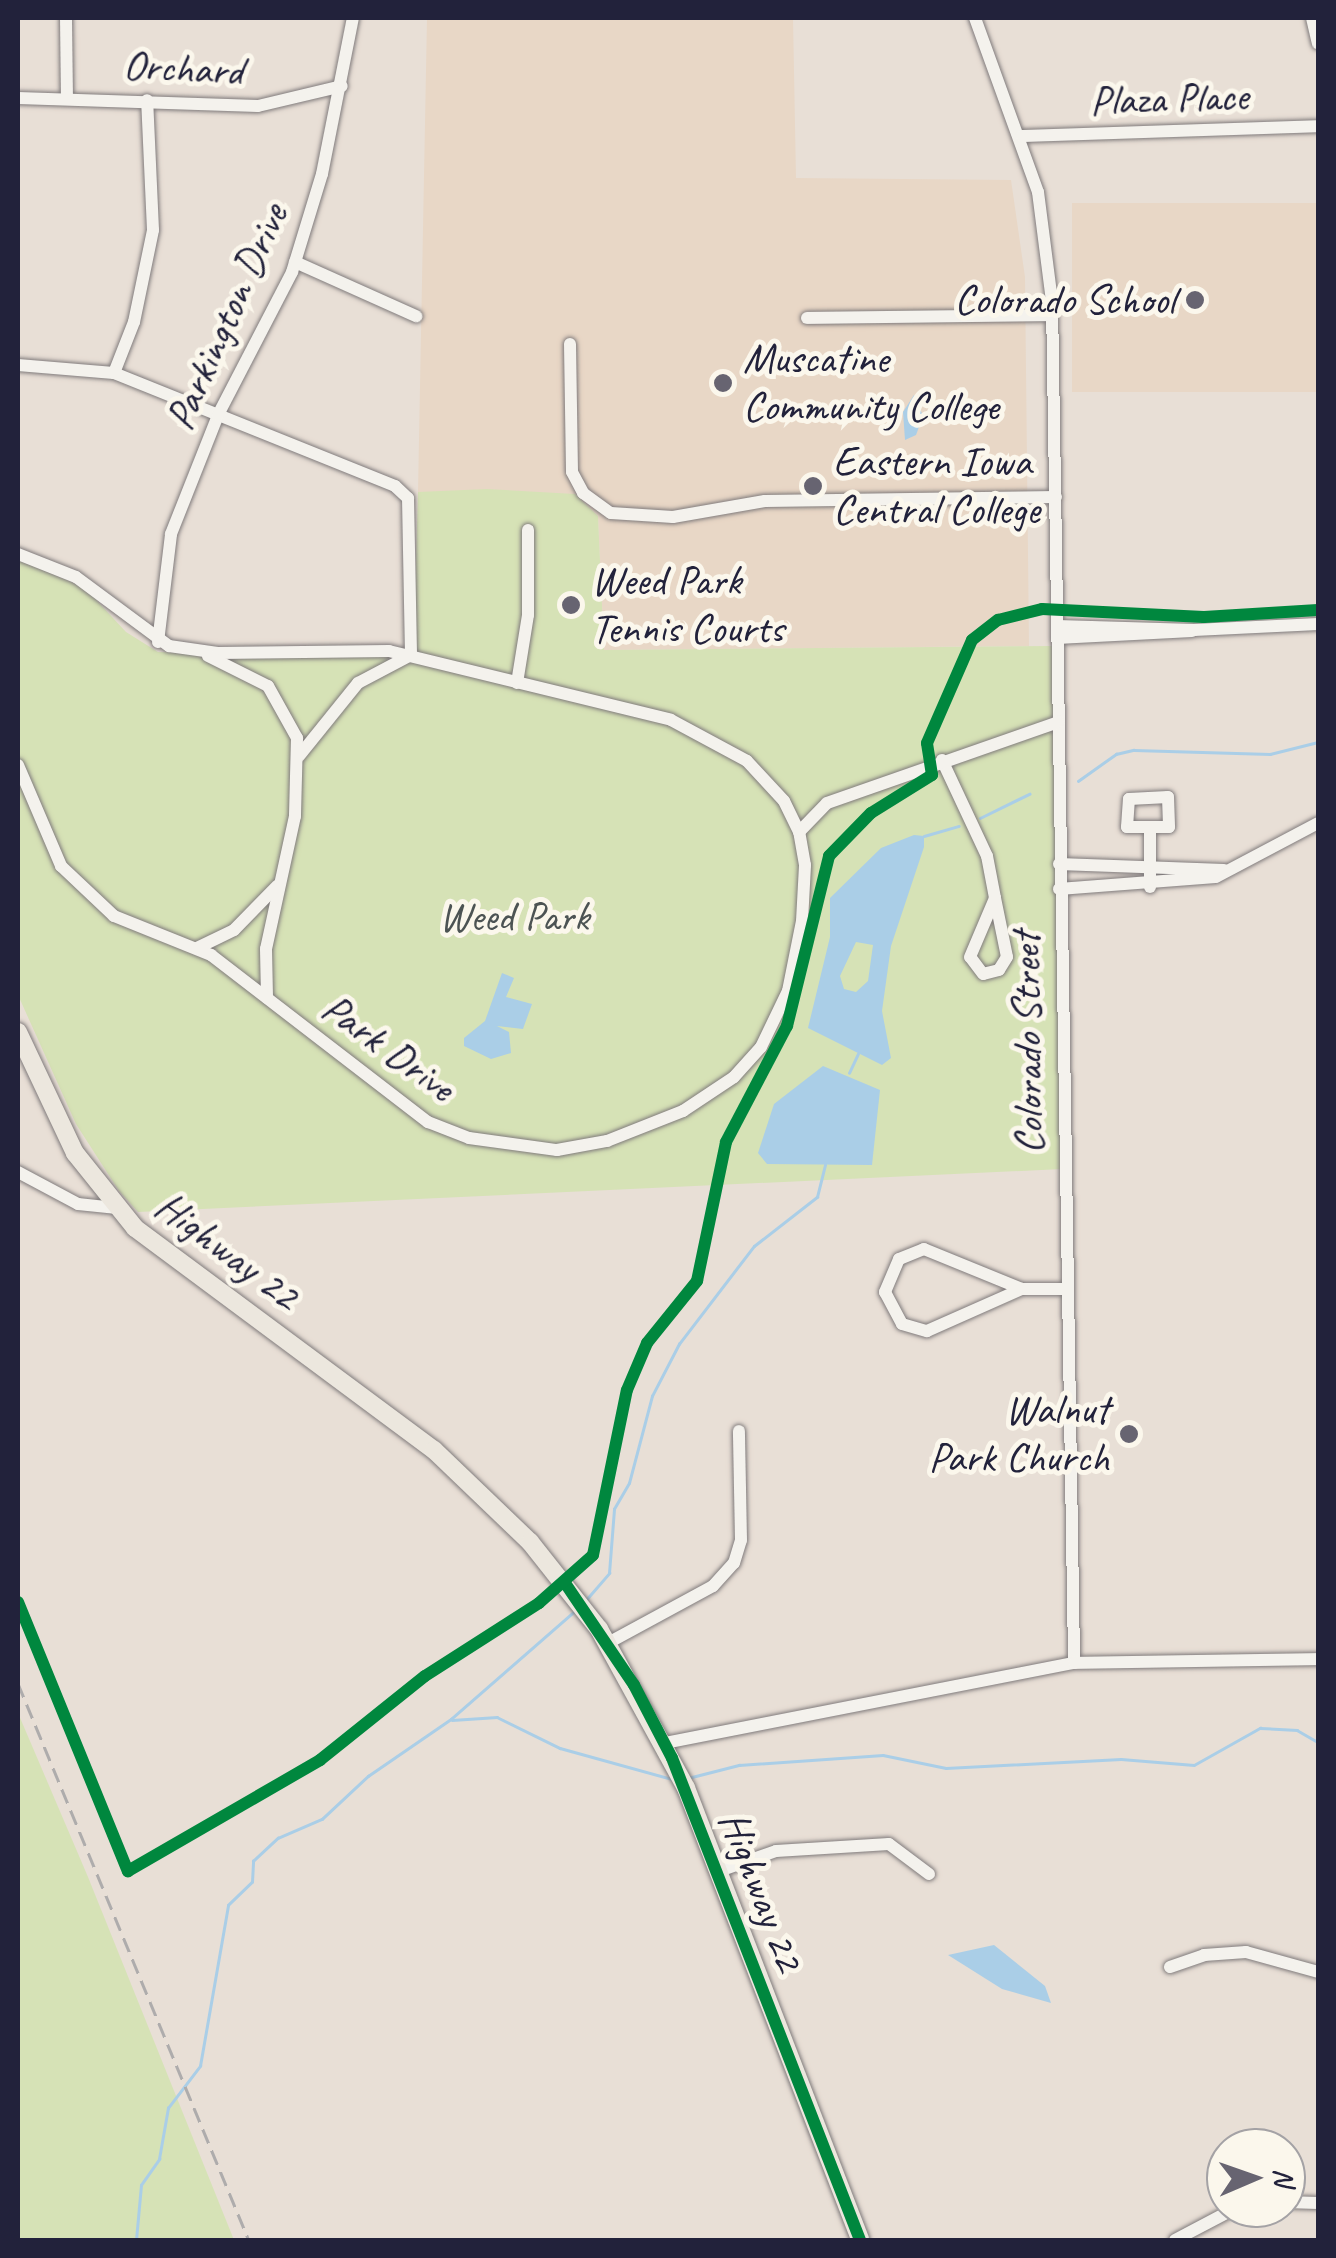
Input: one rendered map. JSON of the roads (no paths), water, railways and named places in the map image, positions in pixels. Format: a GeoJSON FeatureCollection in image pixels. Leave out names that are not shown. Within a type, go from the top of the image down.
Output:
{"type":"FeatureCollection","features":[{"type":"Feature","properties":{"kind":"main road","name":"Highway 22"},"geometry":{"type":"LineString","coordinates":[[18,1032],[75,1153],[115,1208],[158,1248],[467,1478],[530,1542],[608,1643],[666,1743],[860,2240]]}},
{"type":"Feature","properties":{"kind":"street"},"geometry":{"type":"LineString","coordinates":[[66,18],[67,95]]}},
{"type":"Feature","properties":{"kind":"street","name":"Parkington Drive"},"geometry":{"type":"LineString","coordinates":[[158,642],[171,534],[218,415],[295,262],[342,86],[353,18]]}},
{"type":"Feature","properties":{"kind":"street","name":"Colorado Street"},"geometry":{"type":"LineString","coordinates":[[975,18],[1022,136],[1044,227],[1052,314],[1063,1289],[1074,1664]]}},
{"type":"Feature","properties":{"kind":"street"},"geometry":{"type":"LineString","coordinates":[[1312,18],[1318,43]]}},
{"type":"Feature","properties":{"kind":"street","name":"Orchard"},"geometry":{"type":"LineString","coordinates":[[18,98],[67,95],[258,106],[342,86]]}},
{"type":"Feature","properties":{"kind":"street"},"geometry":{"type":"LineString","coordinates":[[114,373],[134,322],[153,230],[146,100]]}},
{"type":"Feature","properties":{"kind":"street","name":"Plaza Place"},"geometry":{"type":"LineString","coordinates":[[1022,136],[1318,126]]}},
{"type":"Feature","properties":{"kind":"street"},"geometry":{"type":"LineString","coordinates":[[295,262],[416,316]]}},
{"type":"Feature","properties":{"kind":"street"},"geometry":{"type":"LineString","coordinates":[[807,318],[1052,314]]}},
{"type":"Feature","properties":{"kind":"street"},"geometry":{"type":"LineString","coordinates":[[570,344],[572,472],[583,493],[611,513],[700,514],[765,501],[1056,497]]}},
{"type":"Feature","properties":{"kind":"street"},"geometry":{"type":"LineString","coordinates":[[18,364],[114,373],[399,488],[411,505],[411,655],[370,674],[299,756]]}},
{"type":"Feature","properties":{"kind":"street"},"geometry":{"type":"LineString","coordinates":[[517,683],[528,615],[528,530]]}},
{"type":"Feature","properties":{"kind":"street","name":"Park Drive"},"geometry":{"type":"LineString","coordinates":[[18,554],[76,576],[158,642],[196,652],[363,650],[411,655],[699,731],[747,761],[788,806],[799,832],[802,921],[788,991],[770,1032],[747,1064],[710,1094],[607,1141],[532,1149],[450,1132],[386,1096],[268,998],[197,948],[128,926],[72,880],[46,839],[18,765]]}},
{"type":"Feature","properties":{"kind":"street"},"geometry":{"type":"LineString","coordinates":[[1057,632],[1318,624]]}},
{"type":"Feature","properties":{"kind":"street"},"geometry":{"type":"LineString","coordinates":[[363,650],[370,674]]}},
{"type":"Feature","properties":{"kind":"street"},"geometry":{"type":"LineString","coordinates":[[196,652],[268,686],[293,723],[299,756],[282,880],[266,949],[268,998]]}},
{"type":"Feature","properties":{"kind":"street"},"geometry":{"type":"LineString","coordinates":[[788,806],[827,803],[1058,722]]}},
{"type":"Feature","properties":{"kind":"street"},"geometry":{"type":"LineString","coordinates":[[942,760],[987,856],[1007,957],[1000,970],[983,974],[973,969],[970,957],[995,898]]}},
{"type":"Feature","properties":{"kind":"street"},"geometry":{"type":"LineString","coordinates":[[799,832],[827,803]]}},
{"type":"Feature","properties":{"kind":"street"},"geometry":{"type":"LineString","coordinates":[[1059,889],[1150,887],[1224,870],[1318,823]]}},
{"type":"Feature","properties":{"kind":"street"},"geometry":{"type":"LineString","coordinates":[[1150,827],[1150,887]]}},
{"type":"Feature","properties":{"kind":"street"},"geometry":{"type":"LineString","coordinates":[[1059,864],[1150,864],[1224,870]]}},
{"type":"Feature","properties":{"kind":"street"},"geometry":{"type":"LineString","coordinates":[[197,948],[234,930],[282,880]]}},
{"type":"Feature","properties":{"kind":"street"},"geometry":{"type":"LineString","coordinates":[[18,1172],[78,1204],[115,1208]]}},
{"type":"Feature","properties":{"kind":"street"},"geometry":{"type":"LineString","coordinates":[[1022,1289],[927,1331],[902,1324],[885,1292],[899,1260],[924,1249],[1022,1289],[1063,1289]]}},
{"type":"Feature","properties":{"kind":"street"},"geometry":{"type":"LineString","coordinates":[[608,1643],[713,1586],[734,1563],[741,1540],[739,1431]]}},
{"type":"Feature","properties":{"kind":"street"},"geometry":{"type":"LineString","coordinates":[[666,1743],[1074,1664],[1318,1659]]}},
{"type":"Feature","properties":{"kind":"street"},"geometry":{"type":"LineString","coordinates":[[719,1871],[776,1851],[889,1844],[929,1874]]}},
{"type":"Feature","properties":{"kind":"street"},"geometry":{"type":"LineString","coordinates":[[1170,1967],[1204,1955],[1246,1952],[1318,1972]]}},
{"type":"Feature","properties":{"kind":"street"},"geometry":{"type":"LineString","coordinates":[[1175,2240],[1206,2224]]}},
{"type":"Feature","properties":{"kind":"water"},"geometry":{"type":"Polygon","coordinates":[[[914,395],[923,416],[916,435],[905,440],[903,412],[914,395]]]}},
{"type":"Feature","properties":{"kind":"water"},"geometry":{"type":"Polygon","coordinates":[[[914,835],[924,836],[924,847],[891,946],[882,1011],[891,1058],[882,1065],[808,1028],[830,937],[830,898],[881,848],[914,835]],[[856,942],[840,976],[844,989],[856,992],[868,981],[873,945],[856,942]]]}},
{"type":"Feature","properties":{"kind":"water"},"geometry":{"type":"Polygon","coordinates":[[[502,973],[514,978],[506,997],[532,1004],[523,1029],[497,1026],[509,1032],[511,1053],[491,1059],[464,1046],[464,1038],[485,1021],[502,973]]]}},
{"type":"Feature","properties":{"kind":"water"},"geometry":{"type":"Polygon","coordinates":[[[823,1066],[880,1090],[872,1165],[767,1164],[758,1153],[774,1104],[823,1066]]]}},
{"type":"Feature","properties":{"kind":"water"},"geometry":{"type":"Polygon","coordinates":[[[994,1945],[1045,1986],[1051,2003],[1002,1989],[948,1955],[994,1945]]]}},
{"type":"Feature","properties":{"kind":"waterway"},"geometry":{"type":"LineString","coordinates":[[1078,781],[1116,754],[1134,750],[1270,754],[1318,742]]}},
{"type":"Feature","properties":{"kind":"waterway"},"geometry":{"type":"LineString","coordinates":[[980,818],[1029,794]]}},
{"type":"Feature","properties":{"kind":"waterway"},"geometry":{"type":"LineString","coordinates":[[924,836],[959,826]]}},
{"type":"Feature","properties":{"kind":"waterway"},"geometry":{"type":"LineString","coordinates":[[849,1073],[858,1054]]}},
{"type":"Feature","properties":{"kind":"waterway"},"geometry":{"type":"LineString","coordinates":[[585,1601],[609,1573],[614,1509],[629,1483],[652,1396],[679,1344],[754,1246],[817,1197],[825,1165]]}},
{"type":"Feature","properties":{"kind":"waterway"},"geometry":{"type":"LineString","coordinates":[[136,2240],[141,2185],[159,2159],[168,2108],[200,2066],[228,1905],[252,1882],[253,1861],[278,1838],[322,1819],[368,1776],[451,1719],[576,1610]]}},
{"type":"Feature","properties":{"kind":"waterway"},"geometry":{"type":"LineString","coordinates":[[452,1720],[497,1717],[560,1748],[675,1780]]}},
{"type":"Feature","properties":{"kind":"waterway"},"geometry":{"type":"LineString","coordinates":[[688,1778],[739,1765],[883,1755],[946,1768],[1121,1759],[1194,1765],[1260,1728],[1297,1730],[1318,1742]]}},
{"type":"Feature","properties":{"kind":"railway"},"geometry":{"type":"LineString","coordinates":[[18,1683],[249,2240]]}},
{"type":"Feature","properties":{"kind":"place","name":"Colorado School"},"geometry":{"type":"Point","coordinates":[1195,300]}},
{"type":"Feature","properties":{"kind":"place","name":"Muscatine Community College"},"geometry":{"type":"Point","coordinates":[723,383]}},
{"type":"Feature","properties":{"kind":"place","name":"Eastern Iowa Central College"},"geometry":{"type":"Point","coordinates":[813,486]}},
{"type":"Feature","properties":{"kind":"place","name":"Weed Park Tennis Courts"},"geometry":{"type":"Point","coordinates":[571,605]}},
{"type":"Feature","properties":{"kind":"place","name":"Walnut Park Church"},"geometry":{"type":"Point","coordinates":[1129,1434]}},
{"type":"Feature","properties":{"kind":"park label","name":"Weed Park"},"geometry":{"type":"Point","coordinates":[514,917]}}]}
